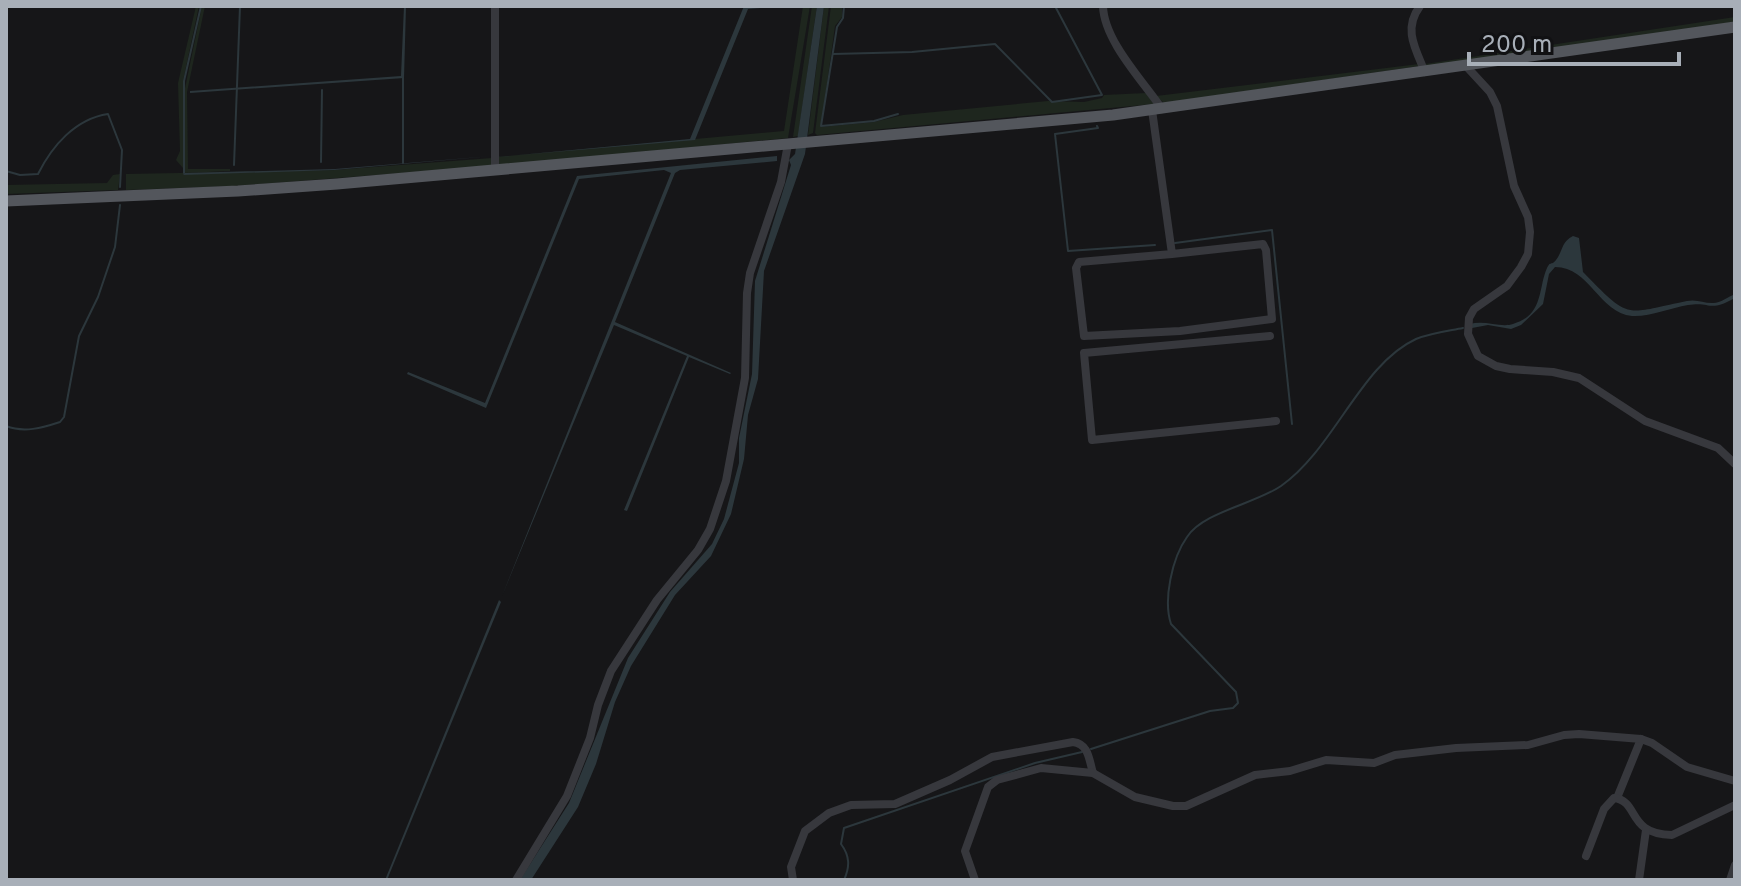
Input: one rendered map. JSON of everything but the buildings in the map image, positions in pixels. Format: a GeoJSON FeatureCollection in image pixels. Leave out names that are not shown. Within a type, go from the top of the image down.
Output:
{"type":"FeatureCollection","features":[{"type":"Feature","properties":{"kind":"main road"},"geometry":{"type":"LineString","coordinates":[[6,201],[238,191],[495,171],[1157,110],[1735,27]]}},
{"type":"Feature","properties":{"kind":"street"},"geometry":{"type":"LineString","coordinates":[[495,6],[495,171]]}},
{"type":"Feature","properties":{"kind":"street"},"geometry":{"type":"LineString","coordinates":[[1103,6],[1103,19],[1111,35],[1157,110],[1172,254]]}},
{"type":"Feature","properties":{"kind":"street"},"geometry":{"type":"LineString","coordinates":[[1420,6],[1414,15],[1410,35],[1425,72]]}},
{"type":"Feature","properties":{"kind":"street"},"geometry":{"type":"LineString","coordinates":[[1466,66],[1490,92],[1497,106],[1514,186],[1528,217],[1530,232],[1528,254],[1521,267],[1507,286],[1474,309],[1469,318],[1468,334],[1478,356],[1496,366],[1579,378],[1645,421],[1718,448],[1735,464]]}},
{"type":"Feature","properties":{"kind":"street"},"geometry":{"type":"LineString","coordinates":[[516,880],[567,796],[590,738],[611,671],[657,600],[698,550],[710,529],[729,470],[745,378],[750,273],[791,144]]}},
{"type":"Feature","properties":{"kind":"street"},"geometry":{"type":"LineString","coordinates":[[1263,244],[1272,319],[1180,331],[1084,336],[1077,264],[1172,254],[1263,244]]}},
{"type":"Feature","properties":{"kind":"street"},"geometry":{"type":"LineString","coordinates":[[1247,323],[1248,338]]}},
{"type":"Feature","properties":{"kind":"street"},"geometry":{"type":"LineString","coordinates":[[1180,331],[1182,344]]}},
{"type":"Feature","properties":{"kind":"street"},"geometry":{"type":"LineString","coordinates":[[1112,335],[1114,350]]}},
{"type":"Feature","properties":{"kind":"street"},"geometry":{"type":"LineString","coordinates":[[1270,336],[1084,353],[1092,440],[1276,421]]}},
{"type":"Feature","properties":{"kind":"street"},"geometry":{"type":"LineString","coordinates":[[975,880],[965,851],[991,782],[1041,768],[1093,773],[1135,797],[1186,806],[1255,775],[1290,771],[1326,760],[1374,763],[1395,755],[1468,747],[1528,745],[1579,734],[1641,739],[1687,767],[1735,781]]}},
{"type":"Feature","properties":{"kind":"street"},"geometry":{"type":"LineString","coordinates":[[1586,856],[1604,809],[1608,802],[1617,798],[1641,739]]}},
{"type":"Feature","properties":{"kind":"street"},"geometry":{"type":"LineString","coordinates":[[793,880],[791,867],[805,831],[821,817],[840,808],[895,804],[992,757],[1073,742],[1085,747],[1093,773]]}},
{"type":"Feature","properties":{"kind":"street"},"geometry":{"type":"LineString","coordinates":[[1617,798],[1628,804],[1646,830],[1639,880]]}},
{"type":"Feature","properties":{"kind":"street"},"geometry":{"type":"LineString","coordinates":[[1646,830],[1672,835],[1735,805]]}},
{"type":"Feature","properties":{"kind":"shaded area"},"geometry":{"type":"Polygon","coordinates":[[[196,6],[199,6],[183,81],[183,168],[176,160],[180,151],[178,83],[196,6]]]}},
{"type":"Feature","properties":{"kind":"shaded area"},"geometry":{"type":"Polygon","coordinates":[[[202,6],[205,6],[187,92],[188,169],[230,171],[185,173],[184,93],[202,6]]]}},
{"type":"Feature","properties":{"kind":"shaded area"},"geometry":{"type":"Polygon","coordinates":[[[404,6],[404,78],[190,93],[401,76],[404,6]]]}},
{"type":"Feature","properties":{"kind":"shaded area"},"geometry":{"type":"Polygon","coordinates":[[[744,6],[786,6],[748,9],[695,140],[497,157],[690,139],[744,6]]]}},
{"type":"Feature","properties":{"kind":"shaded area"},"geometry":{"type":"Polygon","coordinates":[[[803,6],[810,6],[788,138],[499,166],[497,157],[784,131],[803,6]]]}},
{"type":"Feature","properties":{"kind":"shaded area"},"geometry":{"type":"Polygon","coordinates":[[[812,6],[817,6],[798,136],[793,137],[812,6]]]}},
{"type":"Feature","properties":{"kind":"shaded area"},"geometry":{"type":"Polygon","coordinates":[[[817,6],[824,6],[805,154],[764,271],[758,379],[748,415],[744,459],[731,514],[711,556],[675,595],[631,666],[578,807],[531,880],[520,880],[569,803],[628,658],[670,592],[712,544],[724,519],[739,463],[739,438],[752,374],[755,281],[791,165],[789,160],[795,154],[817,6]]]}},
{"type":"Feature","properties":{"kind":"shaded area"},"geometry":{"type":"Polygon","coordinates":[[[824,6],[829,6],[813,133],[808,135],[824,6]]]}},
{"type":"Feature","properties":{"kind":"shaded area"},"geometry":{"type":"Polygon","coordinates":[[[831,6],[842,6],[842,17],[835,26],[821,127],[874,122],[903,115],[1048,101],[1084,102],[1104,95],[1146,93],[1154,104],[817,135],[831,6]]]}},
{"type":"Feature","properties":{"kind":"shaded area"},"geometry":{"type":"Polygon","coordinates":[[[1735,17],[1735,22],[1425,64],[1735,17]]]}},
{"type":"Feature","properties":{"kind":"shaded area"},"geometry":{"type":"Polygon","coordinates":[[[1419,64],[1164,103],[1156,96],[1419,64]]]}},
{"type":"Feature","properties":{"kind":"shaded area"},"geometry":{"type":"Polygon","coordinates":[[[492,156],[334,170],[183,175],[335,169],[492,156]]]}},
{"type":"Feature","properties":{"kind":"shaded area"},"geometry":{"type":"Polygon","coordinates":[[[777,156],[777,161],[675,173],[615,322],[731,373],[689,357],[627,511],[624,510],[687,356],[614,325],[502,596],[671,173],[664,170],[579,179],[486,408],[408,372],[485,403],[577,176],[777,156]]]}},
{"type":"Feature","properties":{"kind":"shaded area"},"geometry":{"type":"Polygon","coordinates":[[[492,158],[492,166],[234,186],[126,190],[126,174],[334,170],[492,158]]]}},
{"type":"Feature","properties":{"kind":"shaded area"},"geometry":{"type":"Polygon","coordinates":[[[120,174],[118,190],[6,194],[6,185],[107,183],[113,175],[120,174]]]}},
{"type":"Feature","properties":{"kind":"shaded area"},"geometry":{"type":"Polygon","coordinates":[[[1573,236],[1579,238],[1583,272],[1610,299],[1629,310],[1691,301],[1715,303],[1735,294],[1735,298],[1715,306],[1688,305],[1632,316],[1611,307],[1577,274],[1555,267],[1549,274],[1543,304],[1521,325],[1511,329],[1488,325],[1472,328],[1470,324],[1476,323],[1513,324],[1530,314],[1538,300],[1548,266],[1573,236]]]}},
{"type":"Feature","properties":{"kind":"shaded area"},"geometry":{"type":"Polygon","coordinates":[[[499,600],[501,602],[385,880],[499,600]]]}},
{"type":"Feature","properties":{"kind":"waterway"},"geometry":{"type":"LineString","coordinates":[[184,173],[184,81],[201,6]]}},
{"type":"Feature","properties":{"kind":"waterway"},"geometry":{"type":"LineString","coordinates":[[234,165],[240,6]]}},
{"type":"Feature","properties":{"kind":"waterway"},"geometry":{"type":"LineString","coordinates":[[844,6],[843,18],[837,27],[821,126],[874,121],[898,114]]}},
{"type":"Feature","properties":{"kind":"waterway"},"geometry":{"type":"LineString","coordinates":[[833,54],[912,52],[995,44],[1052,102],[1102,95],[1055,6]]}},
{"type":"Feature","properties":{"kind":"waterway"},"geometry":{"type":"LineString","coordinates":[[403,77],[403,163]]}},
{"type":"Feature","properties":{"kind":"waterway"},"geometry":{"type":"LineString","coordinates":[[321,162],[322,90]]}},
{"type":"Feature","properties":{"kind":"waterway"},"geometry":{"type":"LineString","coordinates":[[6,171],[20,175],[38,174],[66,135],[85,122],[108,114],[122,150],[120,187]]}},
{"type":"Feature","properties":{"kind":"waterway"},"geometry":{"type":"LineString","coordinates":[[1097,126],[1055,134],[1068,251],[1155,245]]}},
{"type":"Feature","properties":{"kind":"waterway"},"geometry":{"type":"LineString","coordinates":[[6,426],[33,429],[60,422],[64,417],[79,336],[98,297],[115,247],[120,205]]}},
{"type":"Feature","properties":{"kind":"waterway"},"geometry":{"type":"LineString","coordinates":[[1175,243],[1272,230],[1292,424]]}},
{"type":"Feature","properties":{"kind":"waterway"},"geometry":{"type":"LineString","coordinates":[[1091,749],[1210,711],[1233,708],[1238,703],[1236,692],[1171,624],[1168,603],[1173,567],[1187,537],[1205,521],[1270,492],[1300,470],[1379,367],[1397,351],[1416,339],[1463,328]]}},
{"type":"Feature","properties":{"kind":"waterway"},"geometry":{"type":"LineString","coordinates":[[844,880],[848,862],[841,844],[844,828],[1035,763],[1082,752]]}}]}
